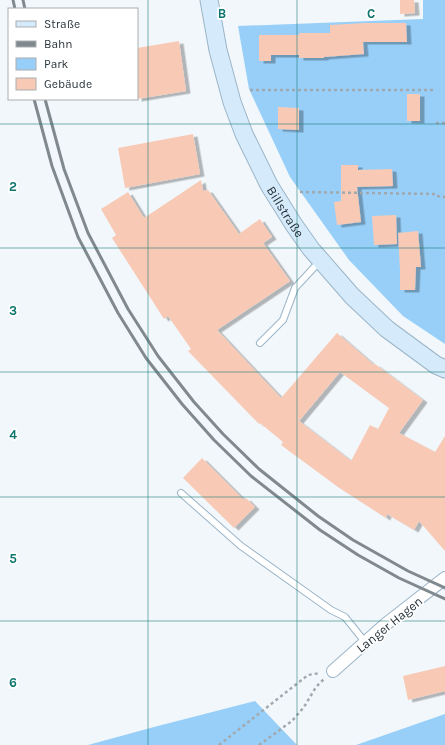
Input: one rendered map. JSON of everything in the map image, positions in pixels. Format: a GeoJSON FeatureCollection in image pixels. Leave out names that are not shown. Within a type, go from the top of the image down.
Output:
{"type":"FeatureCollection","features":[{"type":"Feature","properties":{"kind":"street","name":"Billstraße"},"geometry":{"type":"LineString","coordinates":[[209,0],[218,50],[232,102],[244,134],[269,185],[294,225],[311,249],[352,296],[387,329],[445,370]]}},
{"type":"Feature","properties":{"kind":"street","name":"Langer Hagen"},"geometry":{"type":"LineString","coordinates":[[333,671],[386,624],[445,578]]}},
{"type":"Feature","properties":{"kind":"lane"},"geometry":{"type":"LineString","coordinates":[[260,343],[283,320],[295,288],[321,260]]}},
{"type":"Feature","properties":{"kind":"lane"},"geometry":{"type":"LineString","coordinates":[[181,493],[241,546],[331,610],[345,617],[365,642]]}},
{"type":"Feature","properties":{"kind":"path"},"geometry":{"type":"LineString","coordinates":[[250,90],[435,90]]}},
{"type":"Feature","properties":{"kind":"path"},"geometry":{"type":"LineString","coordinates":[[436,123],[445,123]]}},
{"type":"Feature","properties":{"kind":"path"},"geometry":{"type":"LineString","coordinates":[[300,192],[437,195],[445,197]]}},
{"type":"Feature","properties":{"kind":"path"},"geometry":{"type":"LineString","coordinates":[[219,745],[308,675],[333,671]]}},
{"type":"Feature","properties":{"kind":"path"},"geometry":{"type":"LineString","coordinates":[[259,745],[292,721],[316,687],[333,671]]}},
{"type":"Feature","properties":{"kind":"green space"},"geometry":{"type":"Polygon","coordinates":[[[423,0],[445,0],[445,344],[403,316],[349,260],[290,177],[249,89],[238,26],[423,19],[423,0]]]}},
{"type":"Feature","properties":{"kind":"green space"},"geometry":{"type":"Polygon","coordinates":[[[255,701],[297,745],[88,745],[154,727],[255,701]]]}},
{"type":"Feature","properties":{"kind":"green space"},"geometry":{"type":"Polygon","coordinates":[[[445,714],[445,745],[356,745],[445,714]]]}},
{"type":"Feature","properties":{"kind":"building"},"geometry":{"type":"Polygon","coordinates":[[[400,0],[414,0],[415,13],[400,14],[400,0]]]}},
{"type":"Feature","properties":{"kind":"building"},"geometry":{"type":"Polygon","coordinates":[[[406,23],[407,42],[363,42],[364,54],[324,58],[299,58],[299,55],[271,55],[271,61],[259,61],[259,35],[330,33],[330,25],[406,23]]]}},
{"type":"Feature","properties":{"kind":"building"},"geometry":{"type":"Polygon","coordinates":[[[179,41],[186,91],[138,99],[138,48],[179,41]]]}},
{"type":"Feature","properties":{"kind":"building"},"geometry":{"type":"Polygon","coordinates":[[[407,94],[420,94],[420,121],[407,121],[407,94]]]}},
{"type":"Feature","properties":{"kind":"building"},"geometry":{"type":"Polygon","coordinates":[[[278,107],[299,108],[299,130],[278,129],[278,107]]]}},
{"type":"Feature","properties":{"kind":"building"},"geometry":{"type":"Polygon","coordinates":[[[193,134],[200,174],[125,188],[118,148],[193,134]]]}},
{"type":"Feature","properties":{"kind":"building"},"geometry":{"type":"Polygon","coordinates":[[[341,165],[358,165],[358,170],[392,169],[393,186],[357,187],[361,222],[337,225],[334,202],[341,201],[341,165]]]}},
{"type":"Feature","properties":{"kind":"building"},"geometry":{"type":"Polygon","coordinates":[[[201,180],[203,191],[208,190],[239,234],[260,219],[272,237],[263,243],[290,281],[217,330],[281,398],[337,333],[374,365],[375,364],[423,400],[399,433],[435,452],[445,436],[445,551],[419,521],[414,530],[387,514],[386,518],[338,487],[281,445],[283,442],[260,423],[259,424],[188,351],[191,349],[168,316],[164,319],[112,238],[116,235],[101,209],[128,192],[144,218],[201,180]],[[340,372],[299,421],[351,461],[370,425],[378,429],[389,408],[340,372]]]}},
{"type":"Feature","properties":{"kind":"building"},"geometry":{"type":"Polygon","coordinates":[[[396,215],[397,244],[374,245],[372,216],[396,215]]]}},
{"type":"Feature","properties":{"kind":"building"},"geometry":{"type":"Polygon","coordinates":[[[418,231],[421,267],[416,267],[415,290],[400,290],[398,233],[418,231]]]}},
{"type":"Feature","properties":{"kind":"building"},"geometry":{"type":"Polygon","coordinates":[[[202,458],[244,500],[246,498],[255,507],[234,528],[183,478],[202,458]]]}},
{"type":"Feature","properties":{"kind":"building"},"geometry":{"type":"Polygon","coordinates":[[[445,666],[445,691],[408,700],[403,676],[445,666]]]}},
{"type":"Feature","properties":{"kind":"railway"},"geometry":{"type":"LineString","coordinates":[[13,0],[15,8]]}},
{"type":"Feature","properties":{"kind":"railway"},"geometry":{"type":"LineString","coordinates":[[23,0],[25,8]]}},
{"type":"Feature","properties":{"kind":"railway"},"geometry":{"type":"LineString","coordinates":[[34,100],[52,166],[78,237],[118,313],[146,358],[182,404],[214,440],[251,476],[320,530],[358,555],[399,578],[445,599]]}},
{"type":"Feature","properties":{"kind":"railway"},"geometry":{"type":"LineString","coordinates":[[45,100],[64,169],[88,233],[128,309],[158,356],[194,402],[223,434],[259,469],[318,516],[353,540],[408,571],[445,588]]}}]}
